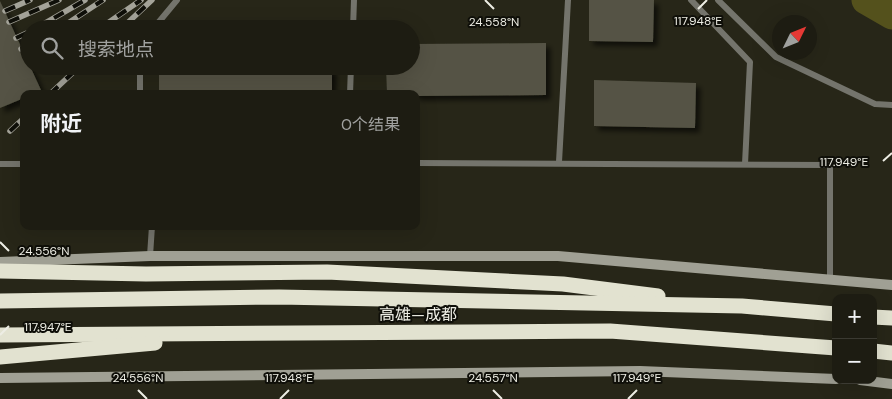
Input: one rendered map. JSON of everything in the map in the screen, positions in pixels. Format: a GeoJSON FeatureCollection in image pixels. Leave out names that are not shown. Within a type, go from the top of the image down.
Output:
{"type":"FeatureCollection","features":[{"type":"Feature","properties":{"kind":"highway"},"geometry":{"type":"LineString","coordinates":[[0,271],[146,274],[327,272],[563,284],[742,306]]}},
{"type":"Feature","properties":{"kind":"highway","name":"高雄—成都"},"geometry":{"type":"LineString","coordinates":[[0,302],[279,297],[742,306],[832,314]]}},
{"type":"Feature","properties":{"kind":"highway"},"geometry":{"type":"LineString","coordinates":[[877,317],[892,318]]}},
{"type":"Feature","properties":{"kind":"highway","name":"高雄—成都"},"geometry":{"type":"LineString","coordinates":[[0,335],[610,330],[832,348]]}},
{"type":"Feature","properties":{"kind":"highway"},"geometry":{"type":"LineString","coordinates":[[0,357],[261,333]]}},
{"type":"Feature","properties":{"kind":"highway"},"geometry":{"type":"LineString","coordinates":[[877,351],[892,353]]}},
{"type":"Feature","properties":{"kind":"street"},"geometry":{"type":"LineString","coordinates":[[0,262],[150,256],[558,256],[830,278],[892,285]]}},
{"type":"Feature","properties":{"kind":"street"},"geometry":{"type":"LineString","coordinates":[[0,378],[640,371],[832,379]]}},
{"type":"Feature","properties":{"kind":"street"},"geometry":{"type":"LineString","coordinates":[[877,382],[892,384]]}},
{"type":"Feature","properties":{"kind":"lane"},"geometry":{"type":"LineString","coordinates":[[160,20],[177,0]]}},
{"type":"Feature","properties":{"kind":"lane"},"geometry":{"type":"LineString","coordinates":[[353,20],[354,0]]}},
{"type":"Feature","properties":{"kind":"lane"},"geometry":{"type":"LineString","coordinates":[[559,162],[568,0]]}},
{"type":"Feature","properties":{"kind":"lane"},"geometry":{"type":"LineString","coordinates":[[691,0],[750,62],[745,164]]}},
{"type":"Feature","properties":{"kind":"lane"},"geometry":{"type":"LineString","coordinates":[[718,0],[776,57],[875,104],[892,105]]}},
{"type":"Feature","properties":{"kind":"lane"},"geometry":{"type":"LineString","coordinates":[[140,75],[140,90]]}},
{"type":"Feature","properties":{"kind":"lane"},"geometry":{"type":"LineString","coordinates":[[350,90],[351,75]]}},
{"type":"Feature","properties":{"kind":"lane"},"geometry":{"type":"LineString","coordinates":[[420,163],[559,162],[830,165],[830,278]]}},
{"type":"Feature","properties":{"kind":"lane"},"geometry":{"type":"LineString","coordinates":[[0,164],[20,164]]}},
{"type":"Feature","properties":{"kind":"lane"},"geometry":{"type":"LineString","coordinates":[[150,256],[152,230]]}},
{"type":"Feature","properties":{"kind":"building"},"geometry":{"type":"Polygon","coordinates":[[[589,0],[654,0],[653,42],[589,41],[589,0]]]}},
{"type":"Feature","properties":{"kind":"building"},"geometry":{"type":"Polygon","coordinates":[[[0,1],[20,44],[20,75],[34,75],[41,90],[20,90],[20,100],[0,108],[0,1]]]}},
{"type":"Feature","properties":{"kind":"building"},"geometry":{"type":"Polygon","coordinates":[[[546,43],[546,95],[420,96],[420,90],[387,90],[386,75],[420,75],[420,44],[546,43]]]}},
{"type":"Feature","properties":{"kind":"building"},"geometry":{"type":"Polygon","coordinates":[[[159,75],[332,75],[332,90],[159,90],[159,75]]]}},
{"type":"Feature","properties":{"kind":"building"},"geometry":{"type":"Polygon","coordinates":[[[594,80],[696,83],[695,128],[594,126],[594,80]]]}},
{"type":"Feature","properties":{"kind":"waterway"},"geometry":{"type":"LineString","coordinates":[[866,0],[892,15]]}},
{"type":"Feature","properties":{"kind":"railway"},"geometry":{"type":"LineString","coordinates":[[5,11],[30,0]]}},
{"type":"Feature","properties":{"kind":"railway"},"geometry":{"type":"LineString","coordinates":[[9,22],[59,0]]}},
{"type":"Feature","properties":{"kind":"railway"},"geometry":{"type":"LineString","coordinates":[[51,20],[85,0]]}},
{"type":"Feature","properties":{"kind":"railway"},"geometry":{"type":"LineString","coordinates":[[73,20],[103,0]]}},
{"type":"Feature","properties":{"kind":"railway"},"geometry":{"type":"LineString","coordinates":[[112,20],[141,0]]}},
{"type":"Feature","properties":{"kind":"railway"},"geometry":{"type":"LineString","coordinates":[[131,20],[152,0]]}},
{"type":"Feature","properties":{"kind":"railway"},"geometry":{"type":"LineString","coordinates":[[16,38],[20,36]]}},
{"type":"Feature","properties":{"kind":"railway"},"geometry":{"type":"LineString","coordinates":[[54,90],[70,75]]}},
{"type":"Feature","properties":{"kind":"railway"},"geometry":{"type":"LineString","coordinates":[[10,131],[20,122]]}}]}
